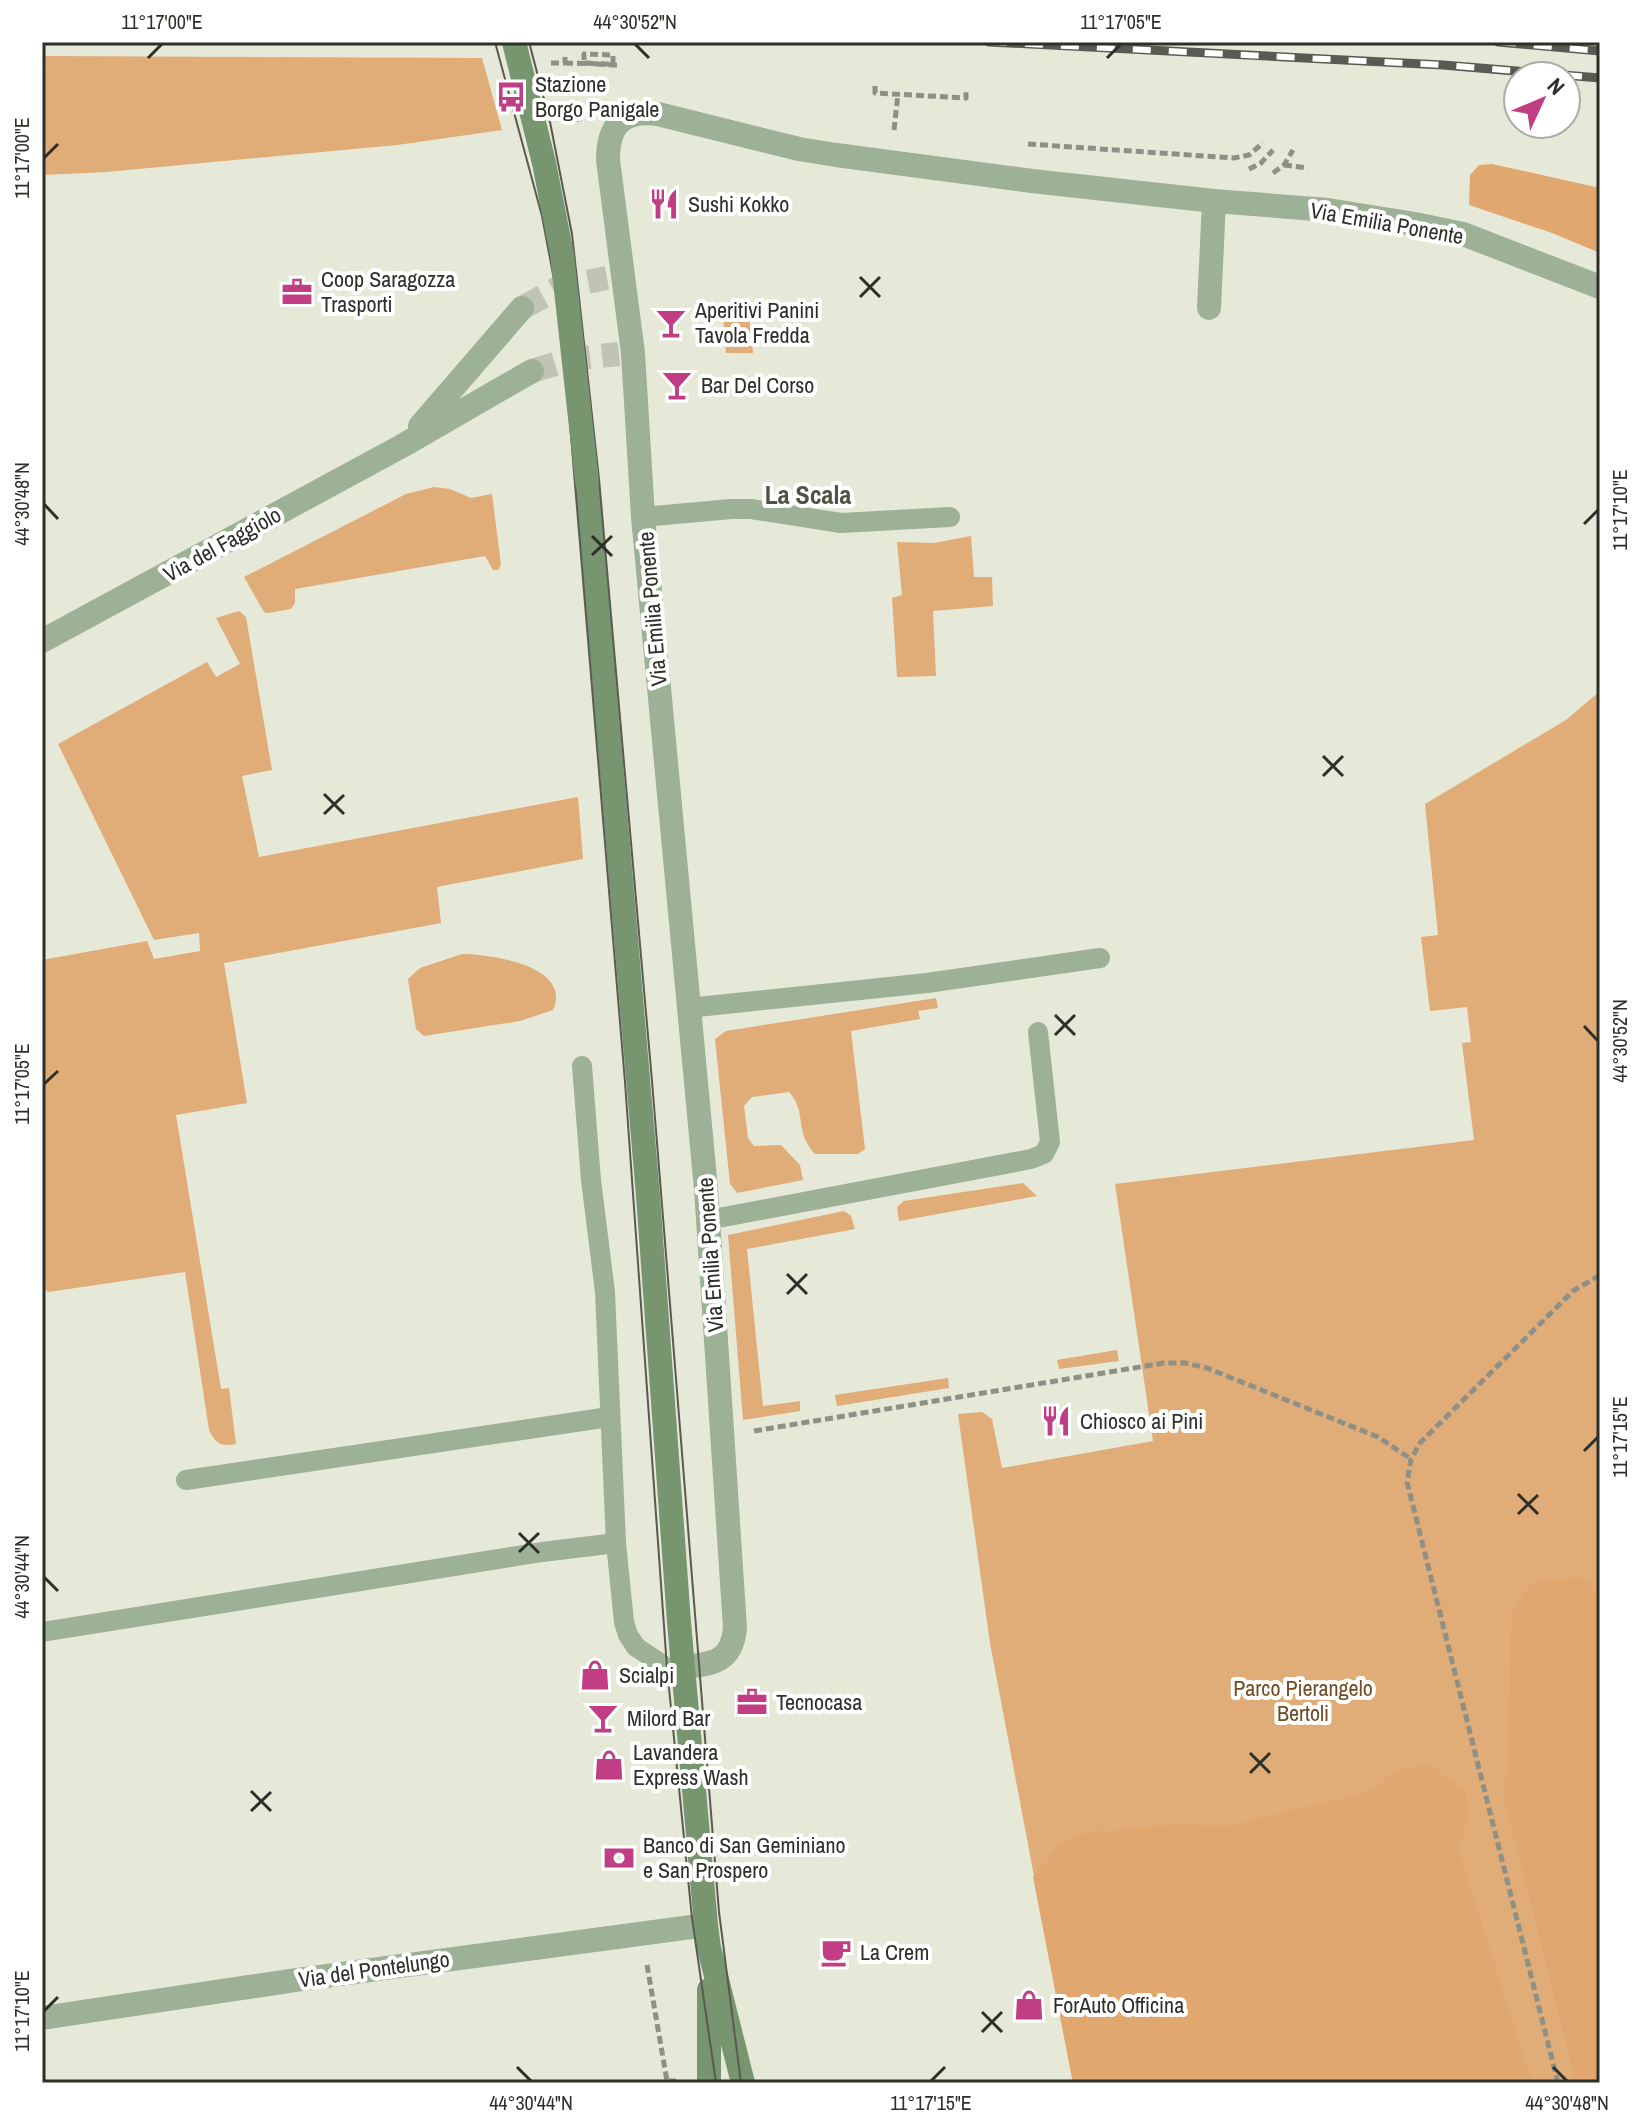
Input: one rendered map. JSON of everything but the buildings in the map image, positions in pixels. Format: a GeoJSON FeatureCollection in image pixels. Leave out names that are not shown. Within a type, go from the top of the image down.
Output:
{"type":"FeatureCollection","features":[{"type":"Feature","properties":{"kind":"main road"},"geometry":{"type":"LineString","coordinates":[[514,42],[562,254],[587,481],[707,1936],[709,2083]]}},
{"type":"Feature","properties":{"kind":"main road"},"geometry":{"type":"LineString","coordinates":[[707,1936],[743,2083]]}},
{"type":"Feature","properties":{"kind":"street","name":"Via Emilia Ponente"},"geometry":{"type":"LineString","coordinates":[[684,1673],[718,1661],[734,1644],[735,1628],[708,1220],[643,517],[616,278],[608,145],[618,123],[641,112],[836,155],[1032,181],[1328,210],[1463,234],[1600,287]]}},
{"type":"Feature","properties":{"kind":"street"},"geometry":{"type":"LineString","coordinates":[[1209,308],[1214,201]]}},
{"type":"Feature","properties":{"kind":"street","name":"Via del Faggiolo"},"geometry":{"type":"LineString","coordinates":[[402,446],[522,308]]}},
{"type":"Feature","properties":{"kind":"street","name":"Via del Faggiolo"},"geometry":{"type":"LineString","coordinates":[[42,641],[402,446],[532,371]]}},
{"type":"Feature","properties":{"kind":"street","name":"Via del Pontelungo"},"geometry":{"type":"LineString","coordinates":[[42,2018],[357,1971],[707,1936]]}},
{"type":"Feature","properties":{"kind":"lane"},"geometry":{"type":"LineString","coordinates":[[643,517],[731,509],[751,509],[841,523],[950,517]]}},
{"type":"Feature","properties":{"kind":"lane"},"geometry":{"type":"LineString","coordinates":[[688,1008],[927,983],[1100,958]]}},
{"type":"Feature","properties":{"kind":"lane"},"geometry":{"type":"LineString","coordinates":[[708,1220],[1031,1159],[1044,1154],[1050,1142],[1038,1032]]}},
{"type":"Feature","properties":{"kind":"lane"},"geometry":{"type":"LineString","coordinates":[[582,1066],[591,1180],[603,1268],[616,1543],[624,1622],[636,1647],[684,1673]]}},
{"type":"Feature","properties":{"kind":"lane"},"geometry":{"type":"LineString","coordinates":[[186,1480],[609,1417]]}},
{"type":"Feature","properties":{"kind":"lane"},"geometry":{"type":"LineString","coordinates":[[42,1632],[542,1552],[616,1543]]}},
{"type":"Feature","properties":{"kind":"path"},"geometry":{"type":"LineString","coordinates":[[550,63],[565,60],[583,64],[598,64],[613,64],[613,55],[584,54],[584,63],[598,64],[613,65],[618,65]]}},
{"type":"Feature","properties":{"kind":"path"},"geometry":{"type":"LineString","coordinates":[[875,86],[875,93],[966,98],[966,91]]}},
{"type":"Feature","properties":{"kind":"path"},"geometry":{"type":"LineString","coordinates":[[894,135],[898,94]]}},
{"type":"Feature","properties":{"kind":"path"},"geometry":{"type":"LineString","coordinates":[[565,119],[578,115]]}},
{"type":"Feature","properties":{"kind":"path"},"geometry":{"type":"LineString","coordinates":[[1273,173],[1284,165],[1293,150]]}},
{"type":"Feature","properties":{"kind":"path"},"geometry":{"type":"LineString","coordinates":[[1284,165],[1308,168]]}},
{"type":"Feature","properties":{"kind":"path"},"geometry":{"type":"LineString","coordinates":[[1558,2083],[1407,1482],[1411,1459],[1420,1443],[1573,1291],[1600,1275]]}},
{"type":"Feature","properties":{"kind":"path"},"geometry":{"type":"LineString","coordinates":[[723,1436],[1164,1363],[1185,1363],[1207,1368],[1378,1437],[1411,1459]]}},
{"type":"Feature","properties":{"kind":"path"},"geometry":{"type":"LineString","coordinates":[[655,1960],[647,1962],[667,2081],[676,2081]]}},
{"type":"Feature","properties":{"kind":"green space"},"geometry":{"type":"Polygon","coordinates":[[[42,56],[482,58],[502,130],[397,145],[42,175],[42,56]]]}},
{"type":"Feature","properties":{"kind":"green space"},"geometry":{"type":"Polygon","coordinates":[[[722,303],[748,304],[753,353],[726,353],[722,303]]]}},
{"type":"Feature","properties":{"kind":"green space"},"geometry":{"type":"Polygon","coordinates":[[[434,487],[450,489],[471,498],[492,494],[501,565],[498,570],[493,570],[485,556],[295,589],[295,603],[291,609],[264,612],[244,577],[406,494],[434,487]]]}},
{"type":"Feature","properties":{"kind":"green space"},"geometry":{"type":"Polygon","coordinates":[[[971,536],[974,577],[992,577],[993,606],[933,611],[936,676],[897,677],[892,598],[902,595],[897,542],[934,543],[971,536]]]}},
{"type":"Feature","properties":{"kind":"green space"},"geometry":{"type":"Polygon","coordinates":[[[239,611],[246,617],[272,770],[242,776],[259,857],[578,797],[583,859],[437,887],[441,923],[224,963],[247,1103],[176,1115],[221,1389],[229,1388],[236,1444],[226,1445],[217,1441],[209,1430],[185,1272],[48,1292],[42,1287],[42,960],[147,941],[154,959],[200,951],[199,933],[154,940],[58,744],[207,662],[216,677],[240,664],[216,618],[239,611]]]}},
{"type":"Feature","properties":{"kind":"green space","name":"Parco Pierangelo Bertoli"},"geometry":{"type":"Polygon","coordinates":[[[1600,691],[1600,2083],[1073,2083],[990,1643],[958,1414],[982,1412],[992,1419],[1002,1468],[1153,1441],[1115,1184],[1474,1140],[1462,1043],[1471,1042],[1467,1007],[1430,1011],[1421,937],[1438,935],[1425,804],[1566,720],[1600,691]]]}},
{"type":"Feature","properties":{"kind":"green space"},"geometry":{"type":"Polygon","coordinates":[[[462,954],[508,960],[540,973],[551,983],[556,995],[553,1010],[520,1021],[424,1036],[416,1029],[408,979],[420,968],[462,954]]]}},
{"type":"Feature","properties":{"kind":"green space"},"geometry":{"type":"Polygon","coordinates":[[[936,998],[938,1008],[918,1011],[920,1019],[851,1031],[865,1149],[858,1154],[815,1154],[804,1137],[798,1107],[789,1092],[752,1097],[744,1106],[748,1138],[754,1146],[781,1145],[800,1165],[803,1180],[737,1193],[730,1184],[715,1039],[726,1031],[936,998]]]}},
{"type":"Feature","properties":{"kind":"green space"},"geometry":{"type":"Polygon","coordinates":[[[1023,1183],[1037,1196],[899,1221],[897,1207],[904,1201],[1023,1183]]]}},
{"type":"Feature","properties":{"kind":"green space"},"geometry":{"type":"Polygon","coordinates":[[[844,1211],[851,1216],[855,1229],[747,1249],[763,1406],[800,1401],[800,1411],[743,1420],[728,1235],[844,1211]]]}},
{"type":"Feature","properties":{"kind":"green space"},"geometry":{"type":"Polygon","coordinates":[[[1117,1350],[1119,1361],[1059,1369],[1057,1360],[1117,1350]]]}},
{"type":"Feature","properties":{"kind":"green space"},"geometry":{"type":"Polygon","coordinates":[[[948,1378],[949,1388],[837,1406],[835,1395],[948,1378]]]}},
{"type":"Feature","properties":{"kind":"shaded area"},"geometry":{"type":"Polygon","coordinates":[[[1492,164],[1600,188],[1600,253],[1469,205],[1470,175],[1479,165],[1492,164]]]}},
{"type":"Feature","properties":{"kind":"shaded area"},"geometry":{"type":"Polygon","coordinates":[[[1582,1577],[1600,1591],[1600,2083],[1576,2083],[1502,1791],[1508,1769],[1511,1614],[1530,1583],[1582,1577]]]}},
{"type":"Feature","properties":{"kind":"shaded area"},"geometry":{"type":"Polygon","coordinates":[[[1430,1764],[1465,1791],[1469,1814],[1459,1851],[1532,2083],[1073,2083],[1033,1877],[1060,1844],[1086,1833],[1169,1825],[1228,1826],[1368,1792],[1398,1770],[1430,1764]]]}},
{"type":"Feature","properties":{"kind":"tunnel"},"geometry":{"type":"LineString","coordinates":[[522,308],[560,287],[607,278]]}},
{"type":"Feature","properties":{"kind":"tunnel"},"geometry":{"type":"LineString","coordinates":[[532,371],[572,359],[619,354]]}},
{"type":"Feature","properties":{"kind":"tram line"},"geometry":{"type":"LineString","coordinates":[[495,42],[542,216],[556,290],[566,376],[625,1082],[667,1668],[692,1918],[716,2083]]}},
{"type":"Feature","properties":{"kind":"tram line"},"geometry":{"type":"LineString","coordinates":[[529,42],[550,122],[572,234],[599,479],[652,1081],[719,1912],[741,2083]]}},
{"type":"Feature","properties":{"kind":"railway"},"geometry":{"type":"LineString","coordinates":[[989,42],[1443,65],[1600,78]]}},
{"type":"Feature","properties":{"kind":"railway"},"geometry":{"type":"LineString","coordinates":[[1498,42],[1600,51]]}},
{"type":"Feature","properties":{"kind":"place","name":"Stazione Borgo Panigale"},"geometry":{"type":"Point","coordinates":[511,97]}},
{"type":"Feature","properties":{"kind":"place","name":"Sushi Kokko"},"geometry":{"type":"Point","coordinates":[664,204]}},
{"type":"Feature","properties":{"kind":"place","name":"Coop Saragozza Trasporti"},"geometry":{"type":"Point","coordinates":[297,292]}},
{"type":"Feature","properties":{"kind":"place","name":"Aperitivi Panini Tavola Fredda"},"geometry":{"type":"Point","coordinates":[671,323]}},
{"type":"Feature","properties":{"kind":"place","name":"Bar Del Corso"},"geometry":{"type":"Point","coordinates":[677,385]}},
{"type":"Feature","properties":{"kind":"place","name":"Chiosco ai Pini"},"geometry":{"type":"Point","coordinates":[1056,1421]}},
{"type":"Feature","properties":{"kind":"place","name":"Scialpi"},"geometry":{"type":"Point","coordinates":[595,1675]}},
{"type":"Feature","properties":{"kind":"place","name":"Tecnocasa"},"geometry":{"type":"Point","coordinates":[752,1702]}},
{"type":"Feature","properties":{"kind":"place","name":"Milord Bar"},"geometry":{"type":"Point","coordinates":[603,1718]}},
{"type":"Feature","properties":{"kind":"place","name":"Lavandera Express Wash"},"geometry":{"type":"Point","coordinates":[609,1765]}},
{"type":"Feature","properties":{"kind":"place","name":"Banco di San Geminiano e San Prospero"},"geometry":{"type":"Point","coordinates":[619,1858]}},
{"type":"Feature","properties":{"kind":"place","name":"La Crem"},"geometry":{"type":"Point","coordinates":[836,1952]}},
{"type":"Feature","properties":{"kind":"place","name":"ForAuto Officina"},"geometry":{"type":"Point","coordinates":[1029,2005]}},
{"type":"Feature","properties":{"kind":"district","name":"La Scala"},"geometry":{"type":"Point","coordinates":[808,495]}}]}
